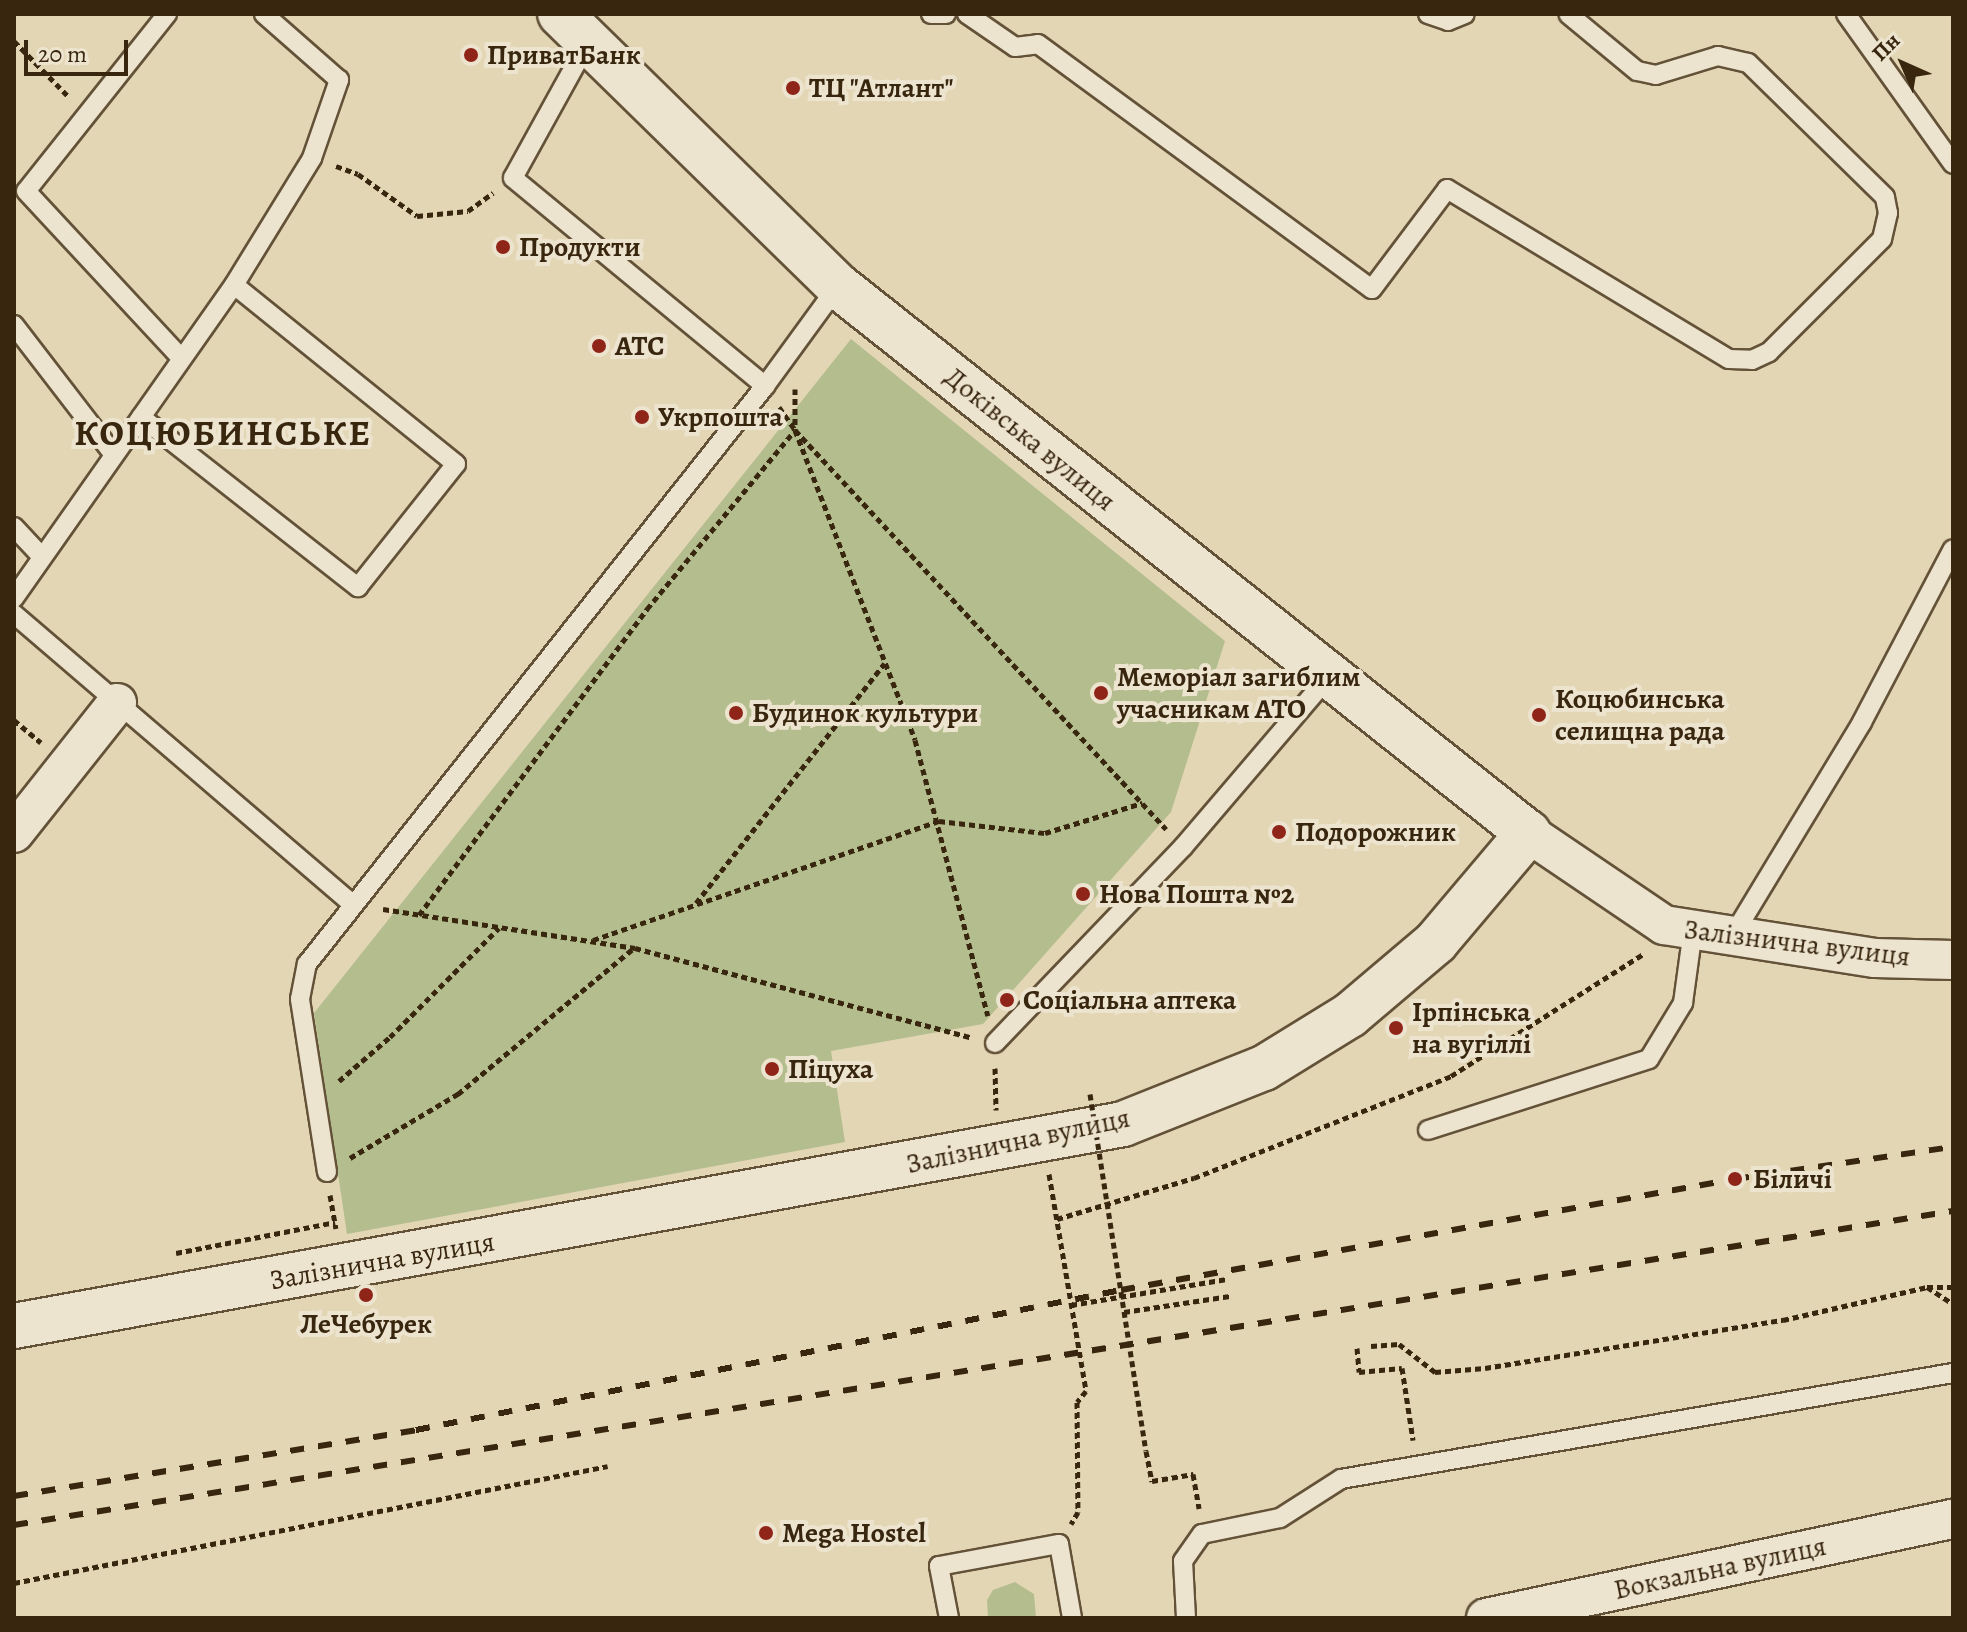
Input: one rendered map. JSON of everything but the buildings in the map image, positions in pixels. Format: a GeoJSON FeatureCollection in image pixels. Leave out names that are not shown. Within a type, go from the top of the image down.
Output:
{"type":"FeatureCollection","features":[{"type":"Feature","properties":{"kind":"street","name":"Доківська вулиця"},"geometry":{"type":"LineString","coordinates":[[575,27],[838,286],[1528,833]]}},
{"type":"Feature","properties":{"kind":"street"},"geometry":{"type":"LineString","coordinates":[[14,833],[117,703]]}},
{"type":"Feature","properties":{"kind":"street","name":"Залізнична вулиця"},"geometry":{"type":"LineString","coordinates":[[14,1326],[1123,1124],[1264,1068],[1350,1015],[1436,942],[1528,833],[1625,903],[1685,929],[1875,958],[1953,960]]}},
{"type":"Feature","properties":{"kind":"street","name":"Вокзальна вулиця"},"geometry":{"type":"LineString","coordinates":[[1486,1618],[1953,1519]]}},
{"type":"Feature","properties":{"kind":"lane"},"geometry":{"type":"LineString","coordinates":[[167,14],[26,191],[181,358]]}},
{"type":"Feature","properties":{"kind":"lane"},"geometry":{"type":"LineString","coordinates":[[14,598],[234,285],[312,158],[339,80],[264,14]]}},
{"type":"Feature","properties":{"kind":"lane"},"geometry":{"type":"LineString","coordinates":[[931,14],[946,14]]}},
{"type":"Feature","properties":{"kind":"lane"},"geometry":{"type":"LineString","coordinates":[[967,14],[1015,47],[1038,44],[1372,289],[1447,189],[1729,359],[1752,360],[1769,352],[1882,239],[1888,213],[1885,197],[1748,63],[1718,56],[1656,75],[1637,71],[1568,14]]}},
{"type":"Feature","properties":{"kind":"lane"},"geometry":{"type":"LineString","coordinates":[[1428,14],[1448,21],[1465,14]]}},
{"type":"Feature","properties":{"kind":"lane"},"geometry":{"type":"LineString","coordinates":[[1846,14],[1953,164]]}},
{"type":"Feature","properties":{"kind":"lane"},"geometry":{"type":"LineString","coordinates":[[575,27],[513,178],[765,386]]}},
{"type":"Feature","properties":{"kind":"lane"},"geometry":{"type":"LineString","coordinates":[[141,417],[358,587],[456,464],[234,285]]}},
{"type":"Feature","properties":{"kind":"lane"},"geometry":{"type":"LineString","coordinates":[[327,1172],[300,999],[307,964],[794,349],[838,286]]}},
{"type":"Feature","properties":{"kind":"lane"},"geometry":{"type":"LineString","coordinates":[[14,325],[114,455]]}},
{"type":"Feature","properties":{"kind":"lane"},"geometry":{"type":"LineString","coordinates":[[14,527],[42,557]]}},
{"type":"Feature","properties":{"kind":"lane"},"geometry":{"type":"LineString","coordinates":[[1732,937],[1862,722],[1953,549]]}},
{"type":"Feature","properties":{"kind":"lane"},"geometry":{"type":"LineString","coordinates":[[14,614],[353,905]]}},
{"type":"Feature","properties":{"kind":"lane"},"geometry":{"type":"LineString","coordinates":[[995,1043],[1183,847],[1329,676]]}},
{"type":"Feature","properties":{"kind":"lane"},"geometry":{"type":"LineString","coordinates":[[1428,1130],[1649,1059],[1683,1003],[1685,929]]}},
{"type":"Feature","properties":{"kind":"lane"},"geometry":{"type":"LineString","coordinates":[[1186,1618],[1183,1561],[1202,1534],[1280,1518],[1341,1479],[1953,1373]]}},
{"type":"Feature","properties":{"kind":"lane"},"geometry":{"type":"LineString","coordinates":[[949,1618],[939,1566],[1059,1544],[1072,1618]]}},
{"type":"Feature","properties":{"kind":"path"},"geometry":{"type":"LineString","coordinates":[[14,41],[88,117]]}},
{"type":"Feature","properties":{"kind":"path"},"geometry":{"type":"LineString","coordinates":[[312,158],[358,174],[417,216],[468,211],[513,178]]}},
{"type":"Feature","properties":{"kind":"path"},"geometry":{"type":"LineString","coordinates":[[794,349],[795,430],[885,663],[939,821],[995,1043],[998,1122]]}},
{"type":"Feature","properties":{"kind":"path"},"geometry":{"type":"LineString","coordinates":[[765,386],[795,430],[1183,847]]}},
{"type":"Feature","properties":{"kind":"path"},"geometry":{"type":"LineString","coordinates":[[419,915],[647,609],[795,430]]}},
{"type":"Feature","properties":{"kind":"path"},"geometry":{"type":"LineString","coordinates":[[695,904],[885,663]]}},
{"type":"Feature","properties":{"kind":"path"},"geometry":{"type":"LineString","coordinates":[[589,941],[939,821],[1045,833],[1142,803]]}},
{"type":"Feature","properties":{"kind":"path"},"geometry":{"type":"LineString","coordinates":[[353,905],[635,948],[995,1043]]}},
{"type":"Feature","properties":{"kind":"path"},"geometry":{"type":"LineString","coordinates":[[316,1101],[390,1037],[500,927]]}},
{"type":"Feature","properties":{"kind":"path"},"geometry":{"type":"LineString","coordinates":[[1057,1219],[1194,1178],[1451,1076],[1685,929]]}},
{"type":"Feature","properties":{"kind":"path"},"geometry":{"type":"LineString","coordinates":[[327,1172],[458,1094],[635,948]]}},
{"type":"Feature","properties":{"kind":"path"},"geometry":{"type":"LineString","coordinates":[[1090,1094],[1152,1481],[1193,1474],[1199,1511]]}},
{"type":"Feature","properties":{"kind":"path"},"geometry":{"type":"LineString","coordinates":[[1049,1169],[1086,1391],[1077,1402],[1078,1512],[1059,1544]]}},
{"type":"Feature","properties":{"kind":"path"},"geometry":{"type":"LineString","coordinates":[[1071,1305],[1227,1279]]}},
{"type":"Feature","properties":{"kind":"path"},"geometry":{"type":"LineString","coordinates":[[1927,1287],[1953,1304]]}},
{"type":"Feature","properties":{"kind":"path"},"geometry":{"type":"LineString","coordinates":[[1371,1346],[1399,1344],[1435,1372],[1485,1368],[1783,1320],[1927,1287],[1953,1287]]}},
{"type":"Feature","properties":{"kind":"path"},"geometry":{"type":"LineString","coordinates":[[1124,1312],[1230,1296]]}},
{"type":"Feature","properties":{"kind":"path"},"geometry":{"type":"LineString","coordinates":[[1357,1348],[1359,1372],[1402,1368],[1417,1465]]}},
{"type":"Feature","properties":{"kind":"path"},"geometry":{"type":"LineString","coordinates":[[14,1583],[608,1466]]}},
{"type":"Feature","properties":{"kind":"green space"},"geometry":{"type":"Polygon","coordinates":[[[851,339],[1225,641],[1171,812],[983,1024],[831,1051],[845,1142],[347,1234],[314,1013],[851,339]]]}},
{"type":"Feature","properties":{"kind":"green space"},"geometry":{"type":"Polygon","coordinates":[[[1015,1582],[1034,1594],[1036,1618],[988,1618],[987,1600],[993,1590],[1015,1582]]]}},
{"type":"Feature","properties":{"kind":"railway"},"geometry":{"type":"LineString","coordinates":[[14,1496],[416,1430],[1121,1290],[1735,1179],[1953,1147]]}},
{"type":"Feature","properties":{"kind":"railway"},"geometry":{"type":"LineString","coordinates":[[14,1525],[1953,1211]]}},
{"type":"Feature","properties":{"kind":"place","name":"ПриватБанк"},"geometry":{"type":"Point","coordinates":[471,55]}},
{"type":"Feature","properties":{"kind":"place","name":"ТЦ \"Атлант\""},"geometry":{"type":"Point","coordinates":[793,88]}},
{"type":"Feature","properties":{"kind":"place","name":"Продукти"},"geometry":{"type":"Point","coordinates":[503,247]}},
{"type":"Feature","properties":{"kind":"place","name":"АТС"},"geometry":{"type":"Point","coordinates":[599,346]}},
{"type":"Feature","properties":{"kind":"place","name":"Укрпошта"},"geometry":{"type":"Point","coordinates":[642,417]}},
{"type":"Feature","properties":{"kind":"place","name":"Меморіал загиблим учасникам АТО"},"geometry":{"type":"Point","coordinates":[1101,693]}},
{"type":"Feature","properties":{"kind":"place","name":"Будинок культури"},"geometry":{"type":"Point","coordinates":[736,713]}},
{"type":"Feature","properties":{"kind":"place","name":"Коцюбинська селищна рада"},"geometry":{"type":"Point","coordinates":[1539,715]}},
{"type":"Feature","properties":{"kind":"place","name":"Подорожник"},"geometry":{"type":"Point","coordinates":[1279,832]}},
{"type":"Feature","properties":{"kind":"place","name":"Нова Пошта №2"},"geometry":{"type":"Point","coordinates":[1083,894]}},
{"type":"Feature","properties":{"kind":"place","name":"Соціальна аптека"},"geometry":{"type":"Point","coordinates":[1007,1000]}},
{"type":"Feature","properties":{"kind":"place","name":"Ірпінська на вугіллі"},"geometry":{"type":"Point","coordinates":[1396,1028]}},
{"type":"Feature","properties":{"kind":"place","name":"Піцуха"},"geometry":{"type":"Point","coordinates":[772,1069]}},
{"type":"Feature","properties":{"kind":"place","name":"Біличі"},"geometry":{"type":"Point","coordinates":[1735,1179]}},
{"type":"Feature","properties":{"kind":"place","name":"ЛеЧебурек"},"geometry":{"type":"Point","coordinates":[366,1295]}},
{"type":"Feature","properties":{"kind":"place","name":"Mega Hostel"},"geometry":{"type":"Point","coordinates":[766,1533]}},
{"type":"Feature","properties":{"kind":"district","name":"КОЦЮБИНСЬКЕ"},"geometry":{"type":"Point","coordinates":[223,433]}}]}
